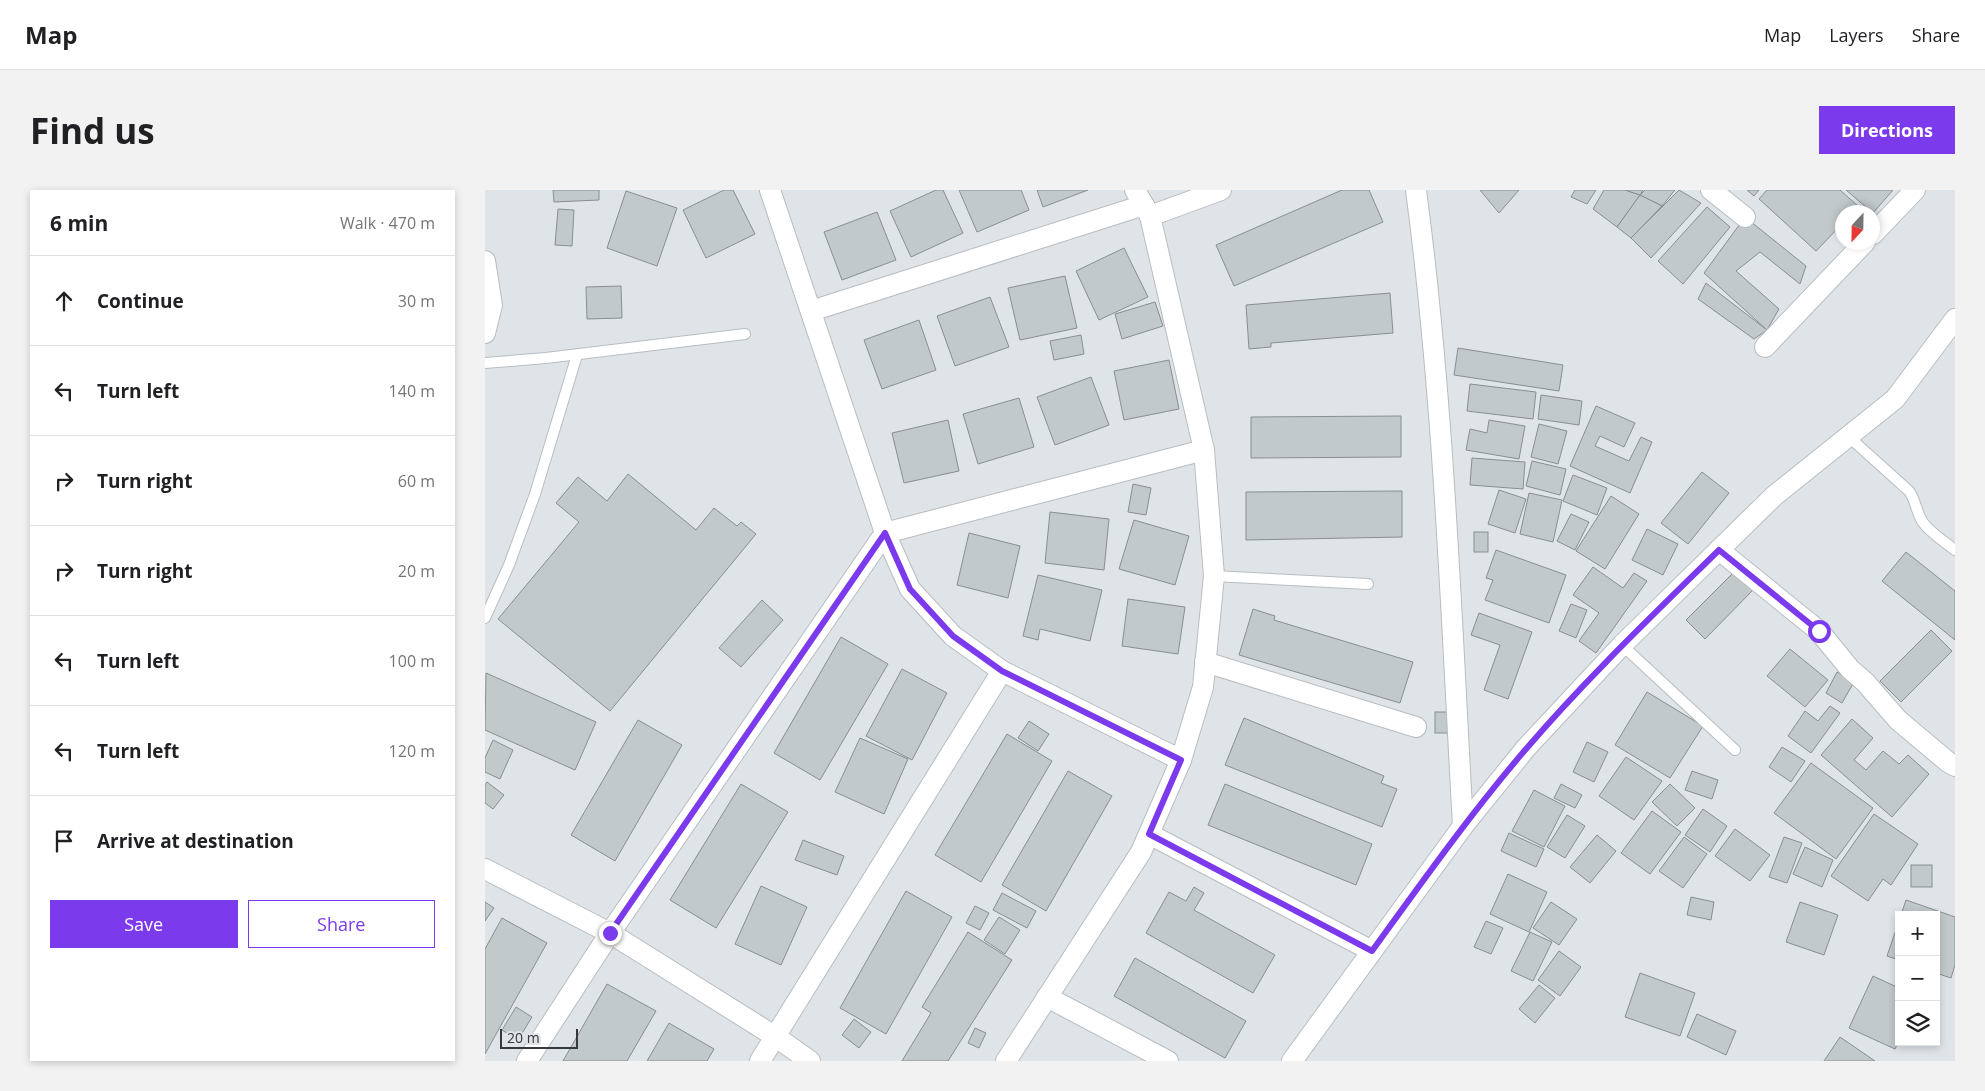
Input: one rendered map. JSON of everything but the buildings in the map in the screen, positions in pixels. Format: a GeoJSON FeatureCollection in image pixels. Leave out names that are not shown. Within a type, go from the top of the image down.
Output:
{"type":"FeatureCollection","features":[{"type":"Feature","properties":{"kind":"street"},"geometry":{"type":"LineString","coordinates":[[770,190],[885,533],[910,589],[953,636],[1002,671],[1181,760]]}},
{"type":"Feature","properties":{"kind":"street"},"geometry":{"type":"LineString","coordinates":[[811,311],[1143,204],[1221,190]]}},
{"type":"Feature","properties":{"kind":"street"},"geometry":{"type":"LineString","coordinates":[[1416,190],[1422,234],[1444,488],[1463,826]]}},
{"type":"Feature","properties":{"kind":"street"},"geometry":{"type":"LineString","coordinates":[[1711,190],[1745,217]]}},
{"type":"Feature","properties":{"kind":"street"},"geometry":{"type":"LineString","coordinates":[[1880,227],[1915,190]]}},
{"type":"Feature","properties":{"kind":"street"},"geometry":{"type":"LineString","coordinates":[[1005,1061],[1141,852],[1181,760],[1203,687],[1213,576],[1204,450],[1143,204]]}},
{"type":"Feature","properties":{"kind":"street"},"geometry":{"type":"LineString","coordinates":[[1765,346],[1857,250]]}},
{"type":"Feature","properties":{"kind":"street"},"geometry":{"type":"LineString","coordinates":[[485,261],[492,305],[485,333]]}},
{"type":"Feature","properties":{"kind":"street"},"geometry":{"type":"LineString","coordinates":[[1292,1061],[1463,826],[1526,748],[1622,645],[1774,496],[1895,399],[1955,319]]}},
{"type":"Feature","properties":{"kind":"street"},"geometry":{"type":"LineString","coordinates":[[527,1061],[610,933],[885,533],[1204,450]]}},
{"type":"Feature","properties":{"kind":"street"},"geometry":{"type":"LineString","coordinates":[[1719,550],[1819,631],[1850,669],[1865,682],[1899,720],[1955,766]]}},
{"type":"Feature","properties":{"kind":"street"},"geometry":{"type":"LineString","coordinates":[[1205,662],[1416,727]]}},
{"type":"Feature","properties":{"kind":"street"},"geometry":{"type":"LineString","coordinates":[[760,1061],[1002,671]]}},
{"type":"Feature","properties":{"kind":"street"},"geometry":{"type":"LineString","coordinates":[[1149,834],[1372,951]]}},
{"type":"Feature","properties":{"kind":"street"},"geometry":{"type":"LineString","coordinates":[[485,869],[610,933],[776,1037],[810,1061]]}},
{"type":"Feature","properties":{"kind":"street"},"geometry":{"type":"LineString","coordinates":[[1047,997],[1168,1061]]}},
{"type":"Feature","properties":{"kind":"lane"},"geometry":{"type":"LineString","coordinates":[[485,363],[577,355],[745,334]]}},
{"type":"Feature","properties":{"kind":"lane"},"geometry":{"type":"LineString","coordinates":[[485,618],[509,565],[535,494],[577,355]]}},
{"type":"Feature","properties":{"kind":"lane"},"geometry":{"type":"LineString","coordinates":[[1849,437],[1909,491],[1915,500],[1923,523],[1955,550]]}},
{"type":"Feature","properties":{"kind":"lane"},"geometry":{"type":"LineString","coordinates":[[1213,576],[1368,584]]}},
{"type":"Feature","properties":{"kind":"lane"},"geometry":{"type":"LineString","coordinates":[[1622,645],[1735,750]]}},
{"type":"Feature","properties":{"kind":"route"},"geometry":{"type":"LineString","coordinates":[[610,933],[885,533],[910,589],[953,636],[1002,671],[1181,760],[1149,834],[1372,951],[1463,826],[1526,748],[1622,645],[1719,550],[1819,631]]}}]}
